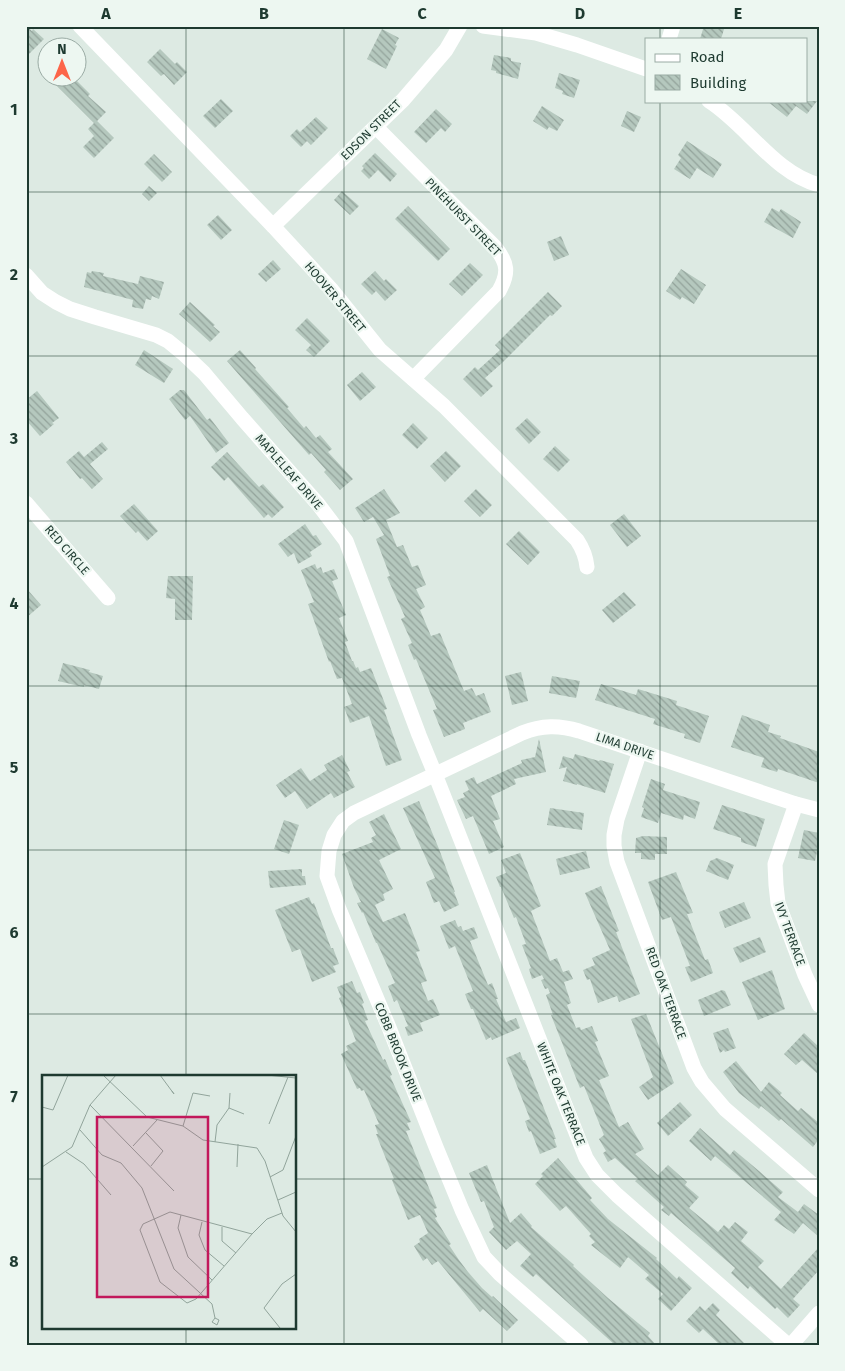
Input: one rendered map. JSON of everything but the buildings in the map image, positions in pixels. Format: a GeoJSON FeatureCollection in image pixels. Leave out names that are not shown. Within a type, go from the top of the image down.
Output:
{"type":"FeatureCollection","features":[{"type":"Feature","properties":{"kind":"street","name":"HOOVER STREET"},"geometry":{"type":"LineString","coordinates":[[80,26],[273,226],[331,289],[380,350],[444,406],[577,540],[583,548],[587,567]]}},
{"type":"Feature","properties":{"kind":"street","name":"EDSON STREET"},"geometry":{"type":"LineString","coordinates":[[273,226],[402,100],[446,50],[460,26]]}},
{"type":"Feature","properties":{"kind":"street"},"geometry":{"type":"LineString","coordinates":[[483,26],[536,33],[645,69]]}},
{"type":"Feature","properties":{"kind":"street"},"geometry":{"type":"LineString","coordinates":[[669,38],[673,26]]}},
{"type":"Feature","properties":{"kind":"street"},"geometry":{"type":"LineString","coordinates":[[710,102],[794,175],[819,185]]}},
{"type":"Feature","properties":{"kind":"street","name":"PINEHURST STREET"},"geometry":{"type":"LineString","coordinates":[[376,127],[495,247],[505,264],[505,278],[499,291],[413,379]]}},
{"type":"Feature","properties":{"kind":"street","name":"MAPLELEAF DRIVE"},"geometry":{"type":"LineString","coordinates":[[26,275],[42,293],[70,309],[156,335],[168,341],[185,354],[204,373],[318,504],[346,541],[418,735],[435,774]]}},
{"type":"Feature","properties":{"kind":"street","name":"RED CIRCLE"},"geometry":{"type":"LineString","coordinates":[[26,503],[108,598]]}},
{"type":"Feature","properties":{"kind":"street","name":"LIMA DRIVE"},"geometry":{"type":"LineString","coordinates":[[435,774],[534,728],[547,726],[569,728],[819,810]]}},
{"type":"Feature","properties":{"kind":"street","name":"RED OAK TERRACE"},"geometry":{"type":"LineString","coordinates":[[640,751],[617,819],[614,846],[617,862],[694,1068],[702,1082],[725,1109],[819,1190]]}},
{"type":"Feature","properties":{"kind":"street","name":"COBB BROOK DRIVE"},"geometry":{"type":"LineString","coordinates":[[435,774],[354,813],[343,821],[334,835],[329,851],[327,876],[339,910],[388,1025],[436,1147],[484,1257],[500,1274],[581,1345]]}},
{"type":"Feature","properties":{"kind":"street","name":"WHITE OAK TERRACE"},"geometry":{"type":"LineString","coordinates":[[435,774],[586,1158],[597,1175],[617,1195],[789,1345]]}},
{"type":"Feature","properties":{"kind":"street","name":"IVY TERRACE"},"geometry":{"type":"LineString","coordinates":[[796,804],[775,864],[776,894],[805,975],[819,1005]]}},
{"type":"Feature","properties":{"kind":"street"},"geometry":{"type":"LineString","coordinates":[[789,1345],[819,1313]]}}]}
